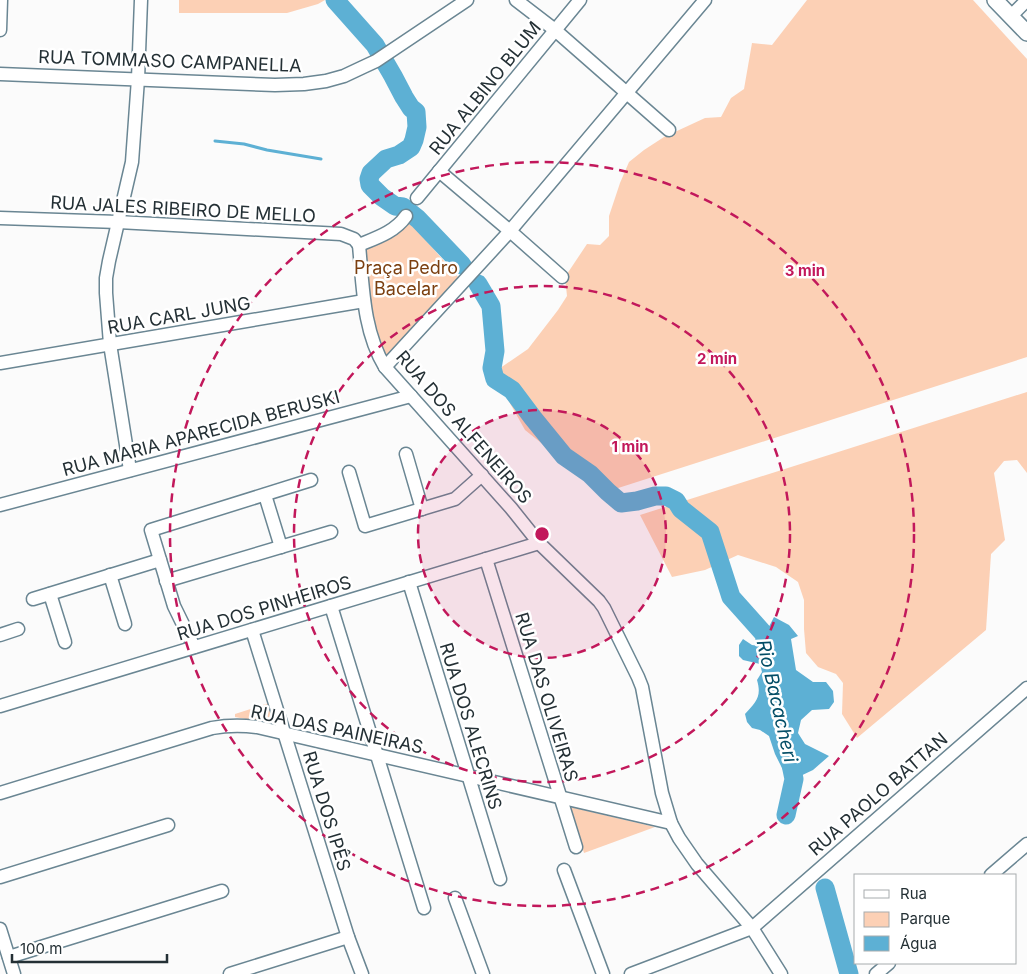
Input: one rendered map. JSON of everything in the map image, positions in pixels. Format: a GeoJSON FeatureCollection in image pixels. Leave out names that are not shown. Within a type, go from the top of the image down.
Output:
{"type":"FeatureCollection","features":[{"type":"Feature","properties":{"kind":"main road"},"geometry":{"type":"LineString","coordinates":[[995,0],[1027,33]]}},
{"type":"Feature","properties":{"kind":"street"},"geometry":{"type":"LineString","coordinates":[[0,30],[1,0]]}},
{"type":"Feature","properties":{"kind":"street"},"geometry":{"type":"LineString","coordinates":[[130,470],[110,344],[106,278],[132,162],[142,0]]}},
{"type":"Feature","properties":{"kind":"street","name":"RUA TOMMASO CAMPANELLA"},"geometry":{"type":"LineString","coordinates":[[0,74],[275,85],[326,81],[344,76],[376,60],[467,0]]}},
{"type":"Feature","properties":{"kind":"street"},"geometry":{"type":"LineString","coordinates":[[516,0],[555,30],[670,130]]}},
{"type":"Feature","properties":{"kind":"street","name":"RUA ALBINO BLUM"},"geometry":{"type":"LineString","coordinates":[[418,198],[580,0]]}},
{"type":"Feature","properties":{"kind":"street"},"geometry":{"type":"LineString","coordinates":[[385,367],[510,230],[705,0]]}},
{"type":"Feature","properties":{"kind":"street"},"geometry":{"type":"LineString","coordinates":[[1010,16],[1027,0]]}},
{"type":"Feature","properties":{"kind":"street"},"geometry":{"type":"LineString","coordinates":[[439,171],[510,230],[562,277]]}},
{"type":"Feature","properties":{"kind":"street"},"geometry":{"type":"LineString","coordinates":[[359,245],[394,229],[406,216]]}},
{"type":"Feature","properties":{"kind":"street","name":"RUA JALES RIBEIRO DE MELLO"},"geometry":{"type":"LineString","coordinates":[[0,218],[118,222],[341,234],[354,239],[359,245]]}},
{"type":"Feature","properties":{"kind":"street","name":"RUA DOS ALFENEIROS"},"geometry":{"type":"LineString","coordinates":[[359,245],[364,302],[372,339],[385,367],[512,508],[539,543],[604,608],[638,677],[645,698],[662,793],[671,823],[683,845],[697,864],[752,928],[780,974]]}},
{"type":"Feature","properties":{"kind":"street","name":"RUA CARL JUNG"},"geometry":{"type":"LineString","coordinates":[[0,363],[364,302]]}},
{"type":"Feature","properties":{"kind":"street","name":"RUA MARIA APARECIDA BERUSKI"},"geometry":{"type":"LineString","coordinates":[[0,505],[411,396]]}},
{"type":"Feature","properties":{"kind":"street"},"geometry":{"type":"LineString","coordinates":[[406,454],[422,509]]}},
{"type":"Feature","properties":{"kind":"street"},"geometry":{"type":"LineString","coordinates":[[349,472],[365,526],[455,499],[482,475]]}},
{"type":"Feature","properties":{"kind":"street"},"geometry":{"type":"LineString","coordinates":[[194,647],[174,606],[151,530],[311,480]]}},
{"type":"Feature","properties":{"kind":"street"},"geometry":{"type":"LineString","coordinates":[[265,494],[281,547]]}},
{"type":"Feature","properties":{"kind":"street"},"geometry":{"type":"LineString","coordinates":[[166,581],[331,532]]}},
{"type":"Feature","properties":{"kind":"street","name":"RUA DOS PINHEIROS"},"geometry":{"type":"LineString","coordinates":[[0,706],[539,543]]}},
{"type":"Feature","properties":{"kind":"street","name":"RUA DAS OLIVEIRAS"},"geometry":{"type":"LineString","coordinates":[[486,559],[576,846]]}},
{"type":"Feature","properties":{"kind":"street"},"geometry":{"type":"LineString","coordinates":[[34,599],[160,560]]}},
{"type":"Feature","properties":{"kind":"street"},"geometry":{"type":"LineString","coordinates":[[110,576],[125,624]]}},
{"type":"Feature","properties":{"kind":"street","name":"RUA DOS ALECRINS"},"geometry":{"type":"LineString","coordinates":[[409,582],[500,879]]}},
{"type":"Feature","properties":{"kind":"street"},"geometry":{"type":"LineString","coordinates":[[50,594],[65,642]]}},
{"type":"Feature","properties":{"kind":"street"},"geometry":{"type":"LineString","coordinates":[[331,606],[424,908]]}},
{"type":"Feature","properties":{"kind":"street"},"geometry":{"type":"LineString","coordinates":[[0,633],[18,630]]}},
{"type":"Feature","properties":{"kind":"street","name":"RUA DOS IPÊS"},"geometry":{"type":"LineString","coordinates":[[252,630],[348,938],[362,974]]}},
{"type":"Feature","properties":{"kind":"street","name":"RUA PAOLO BATTAN"},"geometry":{"type":"LineString","coordinates":[[752,928],[1026,691]]}},
{"type":"Feature","properties":{"kind":"street","name":"RUA DAS PAINEIRAS"},"geometry":{"type":"LineString","coordinates":[[0,793],[226,725],[249,726],[671,823]]}},
{"type":"Feature","properties":{"kind":"street"},"geometry":{"type":"LineString","coordinates":[[0,877],[168,825]]}},
{"type":"Feature","properties":{"kind":"street"},"geometry":{"type":"LineString","coordinates":[[992,874],[1026,848]]}},
{"type":"Feature","properties":{"kind":"street"},"geometry":{"type":"LineString","coordinates":[[564,870],[603,974]]}},
{"type":"Feature","properties":{"kind":"street"},"geometry":{"type":"LineString","coordinates":[[9,957],[222,891]]}},
{"type":"Feature","properties":{"kind":"street"},"geometry":{"type":"LineString","coordinates":[[455,898],[483,974]]}},
{"type":"Feature","properties":{"kind":"street"},"geometry":{"type":"LineString","coordinates":[[631,974],[752,928]]}},
{"type":"Feature","properties":{"kind":"street"},"geometry":{"type":"LineString","coordinates":[[0,929],[14,974]]}},
{"type":"Feature","properties":{"kind":"street"},"geometry":{"type":"LineString","coordinates":[[235,973],[348,938]]}},
{"type":"Feature","properties":{"kind":"street"},"geometry":{"type":"LineString","coordinates":[[876,974],[888,964]]}},
{"type":"Feature","properties":{"kind":"green space"},"geometry":{"type":"Polygon","coordinates":[[[179,0],[325,0],[318,4],[287,13],[179,13],[179,0]]]}},
{"type":"Feature","properties":{"kind":"green space"},"geometry":{"type":"Polygon","coordinates":[[[807,0],[973,0],[1027,59],[1027,357],[612,490],[580,474],[525,430],[493,373],[528,349],[558,310],[567,296],[565,277],[587,244],[600,245],[609,236],[609,216],[629,162],[664,137],[705,118],[721,117],[731,98],[744,89],[752,43],[772,45],[807,0]]]}},
{"type":"Feature","properties":{"kind":"green space","name":"Praça Pedro Bacelar"},"geometry":{"type":"Polygon","coordinates":[[[408,220],[459,278],[385,358],[375,337],[362,247],[408,220]]]}},
{"type":"Feature","properties":{"kind":"green space"},"geometry":{"type":"Polygon","coordinates":[[[1027,392],[1027,473],[1017,460],[1004,461],[994,473],[1005,540],[991,554],[986,630],[857,738],[842,714],[843,683],[836,674],[818,667],[806,653],[804,600],[798,582],[776,567],[738,555],[705,570],[672,577],[640,515],[1027,392]]]}},
{"type":"Feature","properties":{"kind":"green space"},"geometry":{"type":"Polygon","coordinates":[[[269,703],[276,725],[235,717],[235,714],[269,703]]]}},
{"type":"Feature","properties":{"kind":"green space"},"geometry":{"type":"Polygon","coordinates":[[[570,807],[655,827],[584,853],[570,807]]]}},
{"type":"Feature","properties":{"kind":"water"},"geometry":{"type":"Polygon","coordinates":[[[774,617],[789,625],[798,636],[791,639],[796,670],[813,682],[826,682],[833,691],[834,702],[829,709],[812,710],[801,720],[798,733],[805,744],[829,756],[813,770],[794,779],[783,770],[769,736],[760,730],[752,728],[747,722],[745,714],[757,699],[759,691],[757,680],[762,672],[760,664],[743,660],[739,656],[739,645],[743,639],[752,645],[759,646],[774,617]]]}},
{"type":"Feature","properties":{"kind":"waterway","name":"Rio Bacacheri"},"geometry":{"type":"LineString","coordinates":[[335,0],[375,45],[404,97],[416,112],[417,127],[411,147],[399,155],[386,159],[371,173],[370,185],[382,197],[395,206],[403,207],[418,219],[462,265]]}},
{"type":"Feature","properties":{"kind":"waterway"},"geometry":{"type":"LineString","coordinates":[[215,141],[244,144],[321,159]]}},
{"type":"Feature","properties":{"kind":"waterway","name":"Rio Bacacheri"},"geometry":{"type":"LineString","coordinates":[[366,171],[371,173]]}},
{"type":"Feature","properties":{"kind":"waterway","name":"Rio Bacacheri"},"geometry":{"type":"LineString","coordinates":[[478,284],[491,306],[495,351],[492,368],[495,379],[512,390],[564,456],[590,474],[621,503],[655,496],[666,496],[676,501],[681,509],[710,532],[731,597],[764,634],[769,658]]}},
{"type":"Feature","properties":{"kind":"waterway","name":"Rio Bacacheri"},"geometry":{"type":"LineString","coordinates":[[786,815],[794,779],[789,755]]}},
{"type":"Feature","properties":{"kind":"waterway","name":"Rio Bacacheri"},"geometry":{"type":"LineString","coordinates":[[825,888],[849,974]]}}]}
